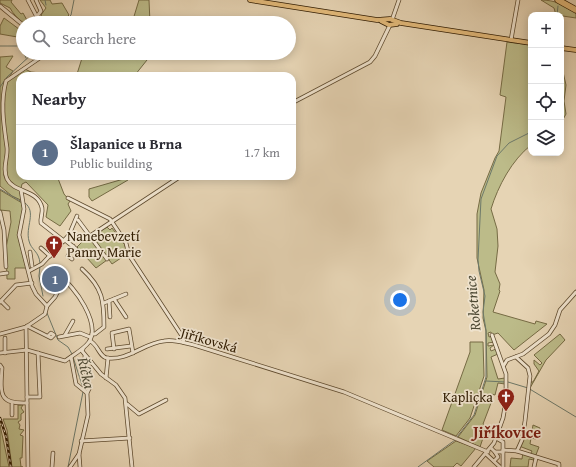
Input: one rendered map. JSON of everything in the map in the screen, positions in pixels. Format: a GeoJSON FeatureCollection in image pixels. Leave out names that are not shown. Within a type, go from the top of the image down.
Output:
{"type":"FeatureCollection","features":[{"type":"Feature","properties":{"kind":"highway"},"geometry":{"type":"LineString","coordinates":[[558,0],[575,8]]}},
{"type":"Feature","properties":{"kind":"highway"},"geometry":{"type":"LineString","coordinates":[[565,1],[575,8]]}},
{"type":"Feature","properties":{"kind":"main road"},"geometry":{"type":"LineString","coordinates":[[250,0],[528,43]]}},
{"type":"Feature","properties":{"kind":"main road"},"geometry":{"type":"LineString","coordinates":[[564,48],[576,50]]}},
{"type":"Feature","properties":{"kind":"street"},"geometry":{"type":"LineString","coordinates":[[28,0],[37,16]]}},
{"type":"Feature","properties":{"kind":"street"},"geometry":{"type":"LineString","coordinates":[[36,0],[41,11],[38,16]]}},
{"type":"Feature","properties":{"kind":"street"},"geometry":{"type":"LineString","coordinates":[[296,101],[367,65],[375,56],[399,0]]}},
{"type":"Feature","properties":{"kind":"street"},"geometry":{"type":"LineString","coordinates":[[511,40],[518,0]]}},
{"type":"Feature","properties":{"kind":"street"},"geometry":{"type":"LineString","coordinates":[[0,6],[16,19]]}},
{"type":"Feature","properties":{"kind":"street"},"geometry":{"type":"LineString","coordinates":[[20,72],[37,60]]}},
{"type":"Feature","properties":{"kind":"street"},"geometry":{"type":"LineString","coordinates":[[16,74],[8,80],[4,88],[0,117],[7,150],[5,163],[7,178],[10,183],[33,195],[38,200],[42,208],[41,223],[75,248],[68,256],[72,259]]}},
{"type":"Feature","properties":{"kind":"street"},"geometry":{"type":"LineString","coordinates":[[69,235],[90,236],[175,180]]}},
{"type":"Feature","properties":{"kind":"street"},"geometry":{"type":"LineString","coordinates":[[20,188],[22,191],[24,214],[19,235],[30,268]]}},
{"type":"Feature","properties":{"kind":"street"},"geometry":{"type":"LineString","coordinates":[[68,198],[110,219],[126,244],[129,255],[184,339],[183,342]]}},
{"type":"Feature","properties":{"kind":"street"},"geometry":{"type":"LineString","coordinates":[[0,212],[6,267]]}},
{"type":"Feature","properties":{"kind":"street"},"geometry":{"type":"LineString","coordinates":[[30,268],[39,265],[64,241],[69,235],[77,216]]}},
{"type":"Feature","properties":{"kind":"street"},"geometry":{"type":"LineString","coordinates":[[78,220],[108,258]]}},
{"type":"Feature","properties":{"kind":"street"},"geometry":{"type":"LineString","coordinates":[[41,248],[50,256]]}},
{"type":"Feature","properties":{"kind":"street"},"geometry":{"type":"LineString","coordinates":[[30,252],[32,283],[36,294],[47,306]]}},
{"type":"Feature","properties":{"kind":"street"},"geometry":{"type":"LineString","coordinates":[[0,353],[27,350],[65,361],[82,349],[91,336],[104,327],[104,303],[99,290],[82,269]]}},
{"type":"Feature","properties":{"kind":"street"},"geometry":{"type":"LineString","coordinates":[[0,274],[7,273]]}},
{"type":"Feature","properties":{"kind":"street"},"geometry":{"type":"LineString","coordinates":[[0,334],[27,327],[44,314],[47,306],[55,298],[58,290],[57,277],[59,276],[67,283],[84,304],[89,315],[93,342],[104,357],[108,358],[106,378]]}},
{"type":"Feature","properties":{"kind":"street"},"geometry":{"type":"LineString","coordinates":[[8,308],[0,302],[16,285],[32,283]]}},
{"type":"Feature","properties":{"kind":"street"},"geometry":{"type":"LineString","coordinates":[[58,284],[67,283]]}},
{"type":"Feature","properties":{"kind":"street"},"geometry":{"type":"LineString","coordinates":[[504,365],[507,360],[516,357],[541,340],[555,325],[560,310],[576,292]]}},
{"type":"Feature","properties":{"kind":"street"},"geometry":{"type":"LineString","coordinates":[[104,303],[126,294]]}},
{"type":"Feature","properties":{"kind":"street"},"geometry":{"type":"LineString","coordinates":[[114,299],[126,317]]}},
{"type":"Feature","properties":{"kind":"street"},"geometry":{"type":"LineString","coordinates":[[109,301],[110,317]]}},
{"type":"Feature","properties":{"kind":"street"},"geometry":{"type":"LineString","coordinates":[[65,334],[73,321]]}},
{"type":"Feature","properties":{"kind":"street"},"geometry":{"type":"LineString","coordinates":[[27,327],[48,336]]}},
{"type":"Feature","properties":{"kind":"street"},"geometry":{"type":"LineString","coordinates":[[27,327],[28,467]]}},
{"type":"Feature","properties":{"kind":"street"},"geometry":{"type":"LineString","coordinates":[[114,349],[112,333],[128,329],[132,353]]}},
{"type":"Feature","properties":{"kind":"street"},"geometry":{"type":"LineString","coordinates":[[59,337],[65,334],[80,332],[91,336]]}},
{"type":"Feature","properties":{"kind":"street"},"geometry":{"type":"LineString","coordinates":[[474,467],[491,448],[504,415],[507,382],[504,365],[492,335]]}},
{"type":"Feature","properties":{"kind":"street"},"geometry":{"type":"LineString","coordinates":[[5,338],[5,353]]}},
{"type":"Feature","properties":{"kind":"street","name":"Jiříkovská"},"geometry":{"type":"LineString","coordinates":[[108,358],[123,357],[163,341],[183,342],[344,392],[456,438],[487,453],[500,467]]}},
{"type":"Feature","properties":{"kind":"street"},"geometry":{"type":"LineString","coordinates":[[107,349],[131,346]]}},
{"type":"Feature","properties":{"kind":"street"},"geometry":{"type":"LineString","coordinates":[[82,349],[84,355],[119,389],[127,404],[139,414],[166,400]]}},
{"type":"Feature","properties":{"kind":"street"},"geometry":{"type":"LineString","coordinates":[[27,397],[40,397],[38,353]]}},
{"type":"Feature","properties":{"kind":"street"},"geometry":{"type":"LineString","coordinates":[[73,355],[84,355]]}},
{"type":"Feature","properties":{"kind":"street"},"geometry":{"type":"LineString","coordinates":[[73,355],[76,384],[84,391],[88,415],[81,441],[79,454],[80,467]]}},
{"type":"Feature","properties":{"kind":"street"},"geometry":{"type":"LineString","coordinates":[[84,355],[83,362],[89,388],[84,391]]}},
{"type":"Feature","properties":{"kind":"street"},"geometry":{"type":"LineString","coordinates":[[516,357],[528,368],[530,376],[522,440],[517,451]]}},
{"type":"Feature","properties":{"kind":"street"},"geometry":{"type":"LineString","coordinates":[[0,365],[2,368],[1,397],[6,403],[27,403]]}},
{"type":"Feature","properties":{"kind":"street"},"geometry":{"type":"LineString","coordinates":[[12,404],[12,415]]}},
{"type":"Feature","properties":{"kind":"street"},"geometry":{"type":"LineString","coordinates":[[127,404],[132,467]]}},
{"type":"Feature","properties":{"kind":"street"},"geometry":{"type":"LineString","coordinates":[[81,441],[130,438]]}},
{"type":"Feature","properties":{"kind":"street"},"geometry":{"type":"LineString","coordinates":[[496,438],[502,441],[503,467]]}},
{"type":"Feature","properties":{"kind":"street"},"geometry":{"type":"LineString","coordinates":[[491,448],[498,457],[494,461]]}},
{"type":"Feature","properties":{"kind":"street"},"geometry":{"type":"LineString","coordinates":[[495,452],[517,451],[541,460],[559,464],[559,467]]}},
{"type":"Feature","properties":{"kind":"street"},"geometry":{"type":"LineString","coordinates":[[52,467],[53,453]]}},
{"type":"Feature","properties":{"kind":"street"},"geometry":{"type":"LineString","coordinates":[[70,467],[79,454]]}},
{"type":"Feature","properties":{"kind":"street"},"geometry":{"type":"LineString","coordinates":[[534,467],[536,458]]}},
{"type":"Feature","properties":{"kind":"shaded area"},"geometry":{"type":"Polygon","coordinates":[[[0,0],[12,0],[11,2],[21,14],[23,13],[25,16],[16,16],[10,8],[0,3],[0,0]]]}},
{"type":"Feature","properties":{"kind":"shaded area"},"geometry":{"type":"Polygon","coordinates":[[[40,0],[50,0],[52,4],[62,3],[69,15],[42,16],[46,8],[40,0]]]}},
{"type":"Feature","properties":{"kind":"shaded area"},"geometry":{"type":"Polygon","coordinates":[[[139,0],[149,0],[150,16],[134,16],[139,0]]]}},
{"type":"Feature","properties":{"kind":"shaded area"},"geometry":{"type":"Polygon","coordinates":[[[541,0],[559,3],[567,7],[576,12],[576,18],[564,16],[564,12],[555,12],[554,8],[541,0]]]}},
{"type":"Feature","properties":{"kind":"shaded area"},"geometry":{"type":"Polygon","coordinates":[[[4,18],[16,27],[16,37],[0,34],[0,26],[4,18]]]}},
{"type":"Feature","properties":{"kind":"shaded area"},"geometry":{"type":"Polygon","coordinates":[[[507,42],[528,45],[528,148],[506,174],[491,209],[497,229],[498,246],[495,272],[500,284],[500,291],[493,312],[535,324],[536,321],[547,324],[514,350],[498,333],[492,335],[491,332],[488,333],[489,337],[492,336],[494,342],[488,343],[488,346],[494,345],[490,348],[491,351],[496,349],[498,354],[491,357],[498,379],[505,378],[505,384],[498,383],[495,395],[491,394],[491,403],[483,424],[487,426],[480,447],[458,437],[475,415],[487,377],[486,331],[483,318],[484,290],[477,258],[477,214],[481,193],[499,151],[506,97],[500,95],[507,42]]]}},
{"type":"Feature","properties":{"kind":"shaded area"},"geometry":{"type":"Polygon","coordinates":[[[13,56],[6,67],[13,71],[7,81],[16,75],[16,180],[59,180],[64,194],[70,201],[68,204],[71,211],[60,226],[46,217],[48,205],[26,182],[22,184],[21,188],[23,190],[21,189],[23,201],[12,196],[0,186],[0,57],[13,56]]]}},
{"type":"Feature","properties":{"kind":"shaded area"},"geometry":{"type":"Polygon","coordinates":[[[81,60],[147,60],[137,72],[78,72],[81,60]]]}},
{"type":"Feature","properties":{"kind":"shaded area"},"geometry":{"type":"Polygon","coordinates":[[[25,69],[31,72],[20,72],[25,69]]]}},
{"type":"Feature","properties":{"kind":"shaded area"},"geometry":{"type":"Polygon","coordinates":[[[564,76],[566,85],[564,101],[564,76]]]}},
{"type":"Feature","properties":{"kind":"shaded area"},"geometry":{"type":"Polygon","coordinates":[[[564,101],[566,114],[564,118],[564,101]]]}},
{"type":"Feature","properties":{"kind":"shaded area"},"geometry":{"type":"Polygon","coordinates":[[[120,180],[128,180],[92,201],[89,197],[89,189],[120,180]]]}},
{"type":"Feature","properties":{"kind":"shaded area"},"geometry":{"type":"Polygon","coordinates":[[[0,190],[22,203],[23,213],[18,234],[27,268],[15,268],[15,279],[7,279],[6,248],[11,222],[10,211],[0,210],[0,190]]]}},
{"type":"Feature","properties":{"kind":"shaded area"},"geometry":{"type":"Polygon","coordinates":[[[107,227],[110,230],[112,228],[125,245],[127,254],[112,264],[92,236],[107,227]]]}},
{"type":"Feature","properties":{"kind":"shaded area"},"geometry":{"type":"Polygon","coordinates":[[[86,238],[90,238],[107,260],[96,268],[77,247],[86,238]]]}},
{"type":"Feature","properties":{"kind":"shaded area"},"geometry":{"type":"Polygon","coordinates":[[[560,334],[565,340],[546,360],[530,388],[530,382],[533,382],[539,371],[534,364],[534,360],[540,365],[542,363],[534,355],[560,334]]]}},
{"type":"Feature","properties":{"kind":"shaded area"},"geometry":{"type":"Polygon","coordinates":[[[470,342],[483,342],[484,376],[470,418],[456,436],[442,430],[470,352],[470,342]]]}},
{"type":"Feature","properties":{"kind":"shaded area"},"geometry":{"type":"Polygon","coordinates":[[[18,405],[23,405],[21,408],[24,412],[21,414],[21,420],[18,422],[20,425],[19,429],[24,430],[20,435],[23,436],[22,458],[20,458],[21,467],[12,467],[7,430],[3,419],[18,419],[18,405]]]}},
{"type":"Feature","properties":{"kind":"shaded area"},"geometry":{"type":"Polygon","coordinates":[[[0,425],[9,467],[0,467],[0,425]]]}},
{"type":"Feature","properties":{"kind":"shaded area"},"geometry":{"type":"Polygon","coordinates":[[[533,425],[540,428],[536,439],[531,438],[530,444],[539,447],[534,460],[529,459],[528,467],[510,467],[511,458],[522,459],[523,452],[530,455],[532,451],[519,446],[522,434],[531,437],[533,425]]]}},
{"type":"Feature","properties":{"kind":"shaded area"},"geometry":{"type":"Polygon","coordinates":[[[456,441],[476,448],[461,466],[457,463],[453,467],[434,467],[427,461],[456,441]]]}},
{"type":"Feature","properties":{"kind":"waterway"},"geometry":{"type":"LineString","coordinates":[[45,0],[46,5]]}},
{"type":"Feature","properties":{"kind":"waterway","name":"Říčka"},"geometry":{"type":"LineString","coordinates":[[70,16],[74,0]]}},
{"type":"Feature","properties":{"kind":"waterway","name":"Roketnice"},"geometry":{"type":"LineString","coordinates":[[557,12],[558,6]]}},
{"type":"Feature","properties":{"kind":"waterway"},"geometry":{"type":"LineString","coordinates":[[0,46],[16,46]]}},
{"type":"Feature","properties":{"kind":"waterway","name":"Říčka"},"geometry":{"type":"LineString","coordinates":[[0,87],[7,77],[25,60]]}},
{"type":"Feature","properties":{"kind":"waterway","name":"Roketnice"},"geometry":{"type":"LineString","coordinates":[[457,437],[474,415],[486,377],[486,330],[483,312],[485,296],[478,260],[481,199],[497,156],[509,143],[528,134]]}},
{"type":"Feature","properties":{"kind":"waterway","name":"Říčka"},"geometry":{"type":"LineString","coordinates":[[0,189],[22,202]]}},
{"type":"Feature","properties":{"kind":"waterway","name":"Říčka"},"geometry":{"type":"LineString","coordinates":[[25,203],[30,211],[28,230],[29,241],[31,247],[37,253],[40,263]]}},
{"type":"Feature","properties":{"kind":"waterway","name":"Říčka"},"geometry":{"type":"LineString","coordinates":[[40,266],[39,276],[43,296]]}},
{"type":"Feature","properties":{"kind":"waterway","name":"Říčka"},"geometry":{"type":"LineString","coordinates":[[47,313],[58,340],[68,347],[72,354]]}},
{"type":"Feature","properties":{"kind":"waterway","name":"Říčka"},"geometry":{"type":"LineString","coordinates":[[73,357],[83,388]]}},
{"type":"Feature","properties":{"kind":"waterway"},"geometry":{"type":"LineString","coordinates":[[486,381],[505,382]]}},
{"type":"Feature","properties":{"kind":"waterway"},"geometry":{"type":"LineString","coordinates":[[508,382],[528,388],[576,417]]}},
{"type":"Feature","properties":{"kind":"waterway","name":"Říčka"},"geometry":{"type":"LineString","coordinates":[[68,467],[83,392]]}},
{"type":"Feature","properties":{"kind":"waterway","name":"Roketnice"},"geometry":{"type":"LineString","coordinates":[[418,467],[455,440]]}},
{"type":"Feature","properties":{"kind":"railway"},"geometry":{"type":"LineString","coordinates":[[0,418],[6,436],[11,467]]}},
{"type":"Feature","properties":{"kind":"place","name":"Nanebevzetí Panny Marie"},"geometry":{"type":"Point","coordinates":[54,259]}},
{"type":"Feature","properties":{"kind":"place","name":"Šlapanice u Brna"},"geometry":{"type":"Point","coordinates":[55,279]}},
{"type":"Feature","properties":{"kind":"place","name":"Kapliçka"},"geometry":{"type":"Point","coordinates":[506,412]}},
{"type":"Feature","properties":{"kind":"district","name":"Jiříkovice"},"geometry":{"type":"Point","coordinates":[507,432]}}]}
